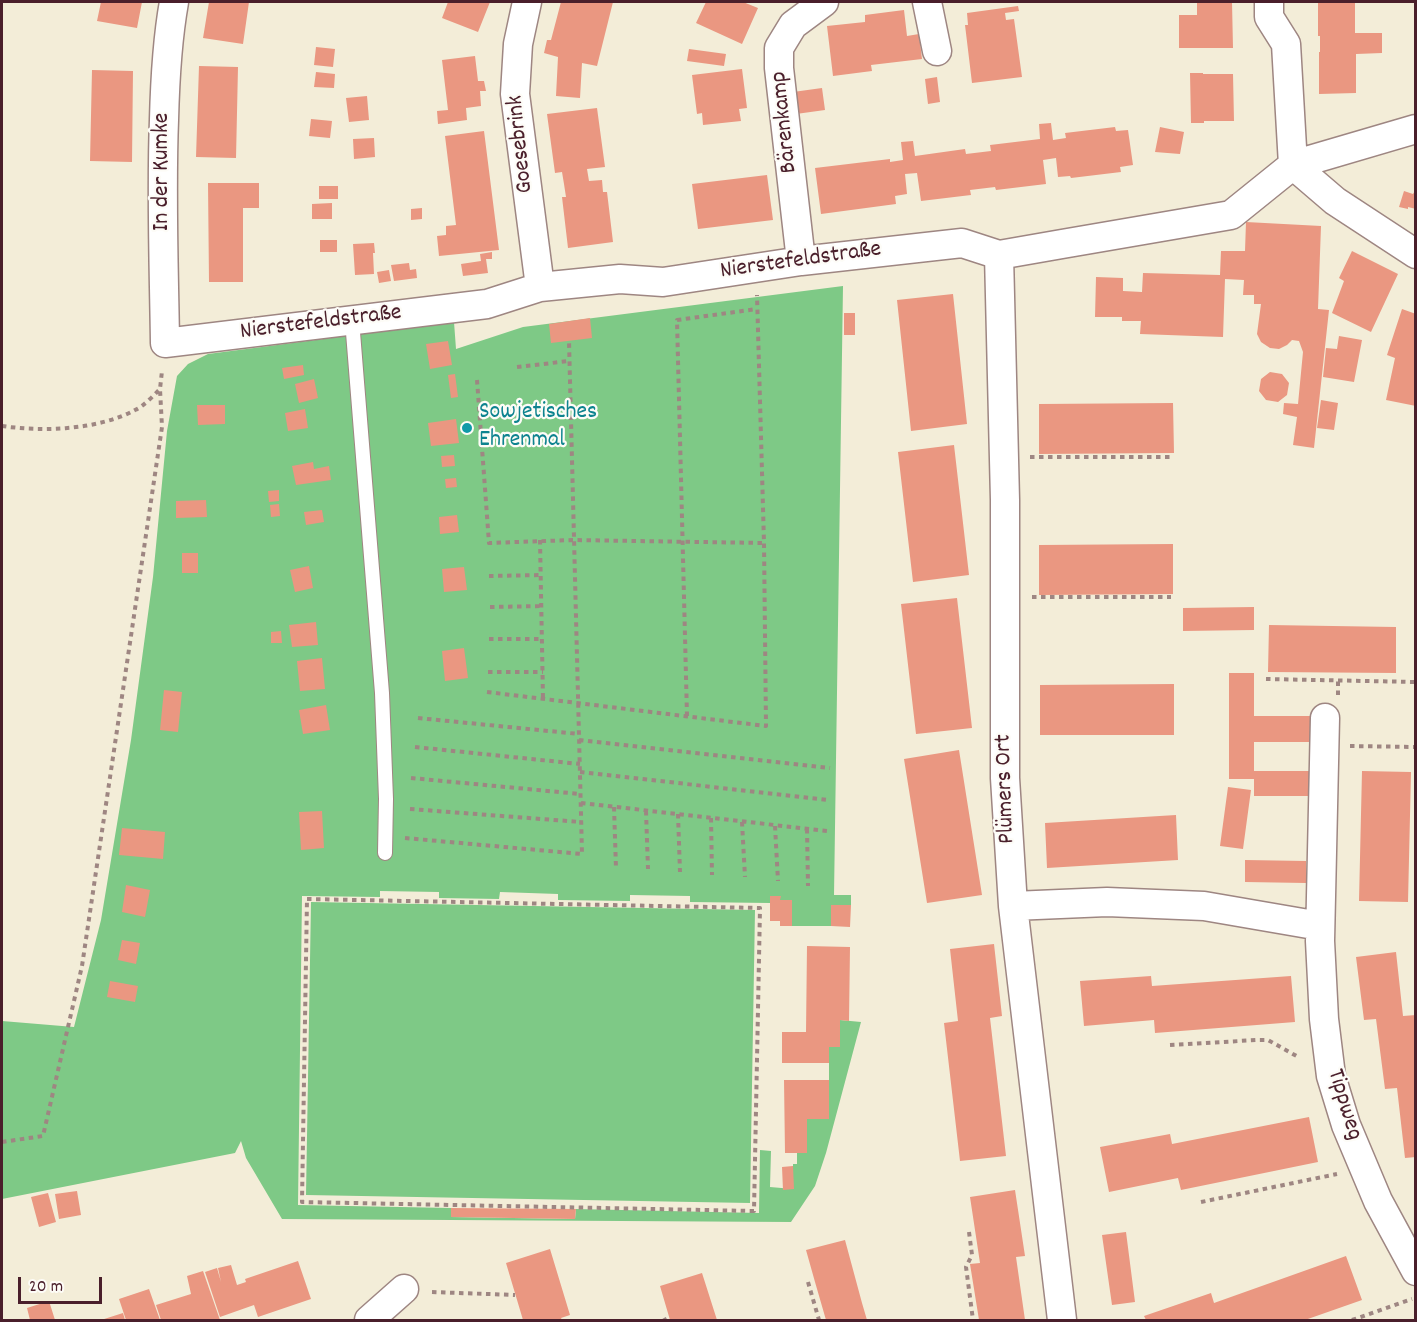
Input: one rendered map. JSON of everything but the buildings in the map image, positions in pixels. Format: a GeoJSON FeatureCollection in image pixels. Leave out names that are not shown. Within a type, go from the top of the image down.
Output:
{"type":"FeatureCollection","features":[{"type":"Feature","properties":{"kind":"street","name":"In der Kumke"},"geometry":{"type":"LineString","coordinates":[[165,343],[162,158],[169,29],[174,2]]}},
{"type":"Feature","properties":{"kind":"street","name":"Goesebrink"},"geometry":{"type":"LineString","coordinates":[[527,2],[518,44],[515,94],[540,287]]}},
{"type":"Feature","properties":{"kind":"street","name":"Bärenkamp"},"geometry":{"type":"LineString","coordinates":[[801,261],[778,68],[779,48],[793,25],[824,2]]}},
{"type":"Feature","properties":{"kind":"street"},"geometry":{"type":"LineString","coordinates":[[927,2],[937,51]]}},
{"type":"Feature","properties":{"kind":"street"},"geometry":{"type":"LineString","coordinates":[[1269,2],[1269,17],[1286,44],[1293,165],[1335,201],[1416,254]]}},
{"type":"Feature","properties":{"kind":"street","name":"Nierstefeldstraße"},"geometry":{"type":"LineString","coordinates":[[165,343],[487,304],[540,287],[620,279],[663,282],[801,261],[962,243],[999,255],[1231,215],[1293,165],[1416,129]]}},
{"type":"Feature","properties":{"kind":"street","name":"Plümers Ort"},"geometry":{"type":"LineString","coordinates":[[999,255],[1005,500],[1005,778],[1012,906],[1062,1320]]}},
{"type":"Feature","properties":{"kind":"street","name":"Tippweg"},"geometry":{"type":"LineString","coordinates":[[1325,731],[1320,926],[1324,1019],[1331,1076],[1346,1125],[1378,1201],[1416,1271]]}},
{"type":"Feature","properties":{"kind":"street"},"geometry":{"type":"LineString","coordinates":[[1012,906],[1107,902],[1204,906],[1320,926]]}},
{"type":"Feature","properties":{"kind":"street"},"geometry":{"type":"LineString","coordinates":[[369,1320],[404,1289]]}},
{"type":"Feature","properties":{"kind":"lane"},"geometry":{"type":"LineString","coordinates":[[352,320],[382,693],[386,799],[385,853]]}},
{"type":"Feature","properties":{"kind":"path"},"geometry":{"type":"LineString","coordinates":[[487,692],[766,726],[764,543],[756,267]]}},
{"type":"Feature","properties":{"kind":"path"},"geometry":{"type":"LineString","coordinates":[[687,716],[677,320],[757,309]]}},
{"type":"Feature","properties":{"kind":"path"},"geometry":{"type":"LineString","coordinates":[[405,838],[582,854],[569,341]]}},
{"type":"Feature","properties":{"kind":"path"},"geometry":{"type":"LineString","coordinates":[[2,1142],[43,1136],[81,966],[162,426],[160,389],[165,343]]}},
{"type":"Feature","properties":{"kind":"path"},"geometry":{"type":"LineString","coordinates":[[517,367],[569,360]]}},
{"type":"Feature","properties":{"kind":"path"},"geometry":{"type":"LineString","coordinates":[[477,380],[489,543],[573,540],[764,543]]}},
{"type":"Feature","properties":{"kind":"path"},"geometry":{"type":"LineString","coordinates":[[2,426],[56,429],[103,423],[137,410],[160,389]]}},
{"type":"Feature","properties":{"kind":"path"},"geometry":{"type":"LineString","coordinates":[[1030,457],[1171,457]]}},
{"type":"Feature","properties":{"kind":"path"},"geometry":{"type":"LineString","coordinates":[[540,540],[543,699]]}},
{"type":"Feature","properties":{"kind":"path"},"geometry":{"type":"LineString","coordinates":[[489,576],[541,575]]}},
{"type":"Feature","properties":{"kind":"path"},"geometry":{"type":"LineString","coordinates":[[1031,597],[1171,597]]}},
{"type":"Feature","properties":{"kind":"path"},"geometry":{"type":"LineString","coordinates":[[490,607],[542,606]]}},
{"type":"Feature","properties":{"kind":"path"},"geometry":{"type":"LineString","coordinates":[[489,639],[542,639]]}},
{"type":"Feature","properties":{"kind":"path"},"geometry":{"type":"LineString","coordinates":[[488,672],[543,672]]}},
{"type":"Feature","properties":{"kind":"path"},"geometry":{"type":"LineString","coordinates":[[1266,679],[1416,682]]}},
{"type":"Feature","properties":{"kind":"path"},"geometry":{"type":"LineString","coordinates":[[418,718],[579,734]]}},
{"type":"Feature","properties":{"kind":"path"},"geometry":{"type":"LineString","coordinates":[[1325,731],[1416,747]]}},
{"type":"Feature","properties":{"kind":"path"},"geometry":{"type":"LineString","coordinates":[[579,740],[830,768]]}},
{"type":"Feature","properties":{"kind":"path"},"geometry":{"type":"LineString","coordinates":[[415,747],[580,764]]}},
{"type":"Feature","properties":{"kind":"path"},"geometry":{"type":"LineString","coordinates":[[580,772],[828,800]]}},
{"type":"Feature","properties":{"kind":"path"},"geometry":{"type":"LineString","coordinates":[[411,778],[580,794]]}},
{"type":"Feature","properties":{"kind":"path"},"geometry":{"type":"LineString","coordinates":[[581,803],[827,831]]}},
{"type":"Feature","properties":{"kind":"path"},"geometry":{"type":"LineString","coordinates":[[614,807],[616,868]]}},
{"type":"Feature","properties":{"kind":"path"},"geometry":{"type":"LineString","coordinates":[[410,809],[581,822]]}},
{"type":"Feature","properties":{"kind":"path"},"geometry":{"type":"LineString","coordinates":[[646,811],[648,869]]}},
{"type":"Feature","properties":{"kind":"path"},"geometry":{"type":"LineString","coordinates":[[678,814],[680,872]]}},
{"type":"Feature","properties":{"kind":"path"},"geometry":{"type":"LineString","coordinates":[[711,818],[712,875]]}},
{"type":"Feature","properties":{"kind":"path"},"geometry":{"type":"LineString","coordinates":[[742,822],[745,877]]}},
{"type":"Feature","properties":{"kind":"path"},"geometry":{"type":"LineString","coordinates":[[775,826],[777,881]]}},
{"type":"Feature","properties":{"kind":"path"},"geometry":{"type":"LineString","coordinates":[[807,829],[808,886]]}},
{"type":"Feature","properties":{"kind":"path"},"geometry":{"type":"LineString","coordinates":[[307,899],[760,908],[754,1210],[302,1202],[307,899]]}},
{"type":"Feature","properties":{"kind":"path"},"geometry":{"type":"LineString","coordinates":[[1170,1045],[1269,1040],[1331,1076]]}},
{"type":"Feature","properties":{"kind":"path"},"geometry":{"type":"LineString","coordinates":[[1201,1202],[1364,1168]]}},
{"type":"Feature","properties":{"kind":"path"},"geometry":{"type":"LineString","coordinates":[[969,1232],[972,1255],[966,1267],[973,1320]]}},
{"type":"Feature","properties":{"kind":"path"},"geometry":{"type":"LineString","coordinates":[[808,1282],[819,1320]]}},
{"type":"Feature","properties":{"kind":"path"},"geometry":{"type":"LineString","coordinates":[[404,1289],[515,1295]]}},
{"type":"Feature","properties":{"kind":"path"},"geometry":{"type":"LineString","coordinates":[[1352,1320],[1416,1298]]}},
{"type":"Feature","properties":{"kind":"green space"},"geometry":{"type":"Polygon","coordinates":[[[843,286],[834,895],[851,895],[851,905],[832,905],[831,926],[792,926],[792,900],[780,900],[780,896],[770,896],[770,903],[690,902],[690,896],[630,895],[630,901],[558,900],[558,894],[500,892],[499,899],[439,898],[439,892],[380,891],[380,897],[302,896],[298,1205],[451,1208],[451,1217],[575,1219],[576,1209],[759,1213],[760,1150],[771,1151],[770,1187],[793,1189],[793,1164],[797,1164],[797,1153],[807,1153],[807,1119],[829,1119],[829,1047],[840,1047],[840,1020],[861,1022],[815,1186],[791,1222],[282,1219],[246,1158],[241,1141],[235,1153],[2,1199],[2,1021],[74,1027],[101,920],[131,740],[153,577],[167,431],[177,376],[188,364],[208,354],[454,322],[456,349],[523,327],[843,286]]]}},
{"type":"Feature","properties":{"kind":"green space"},"geometry":{"type":"Polygon","coordinates":[[[311,902],[755,910],[750,1203],[306,1195],[311,902]]]}},
{"type":"Feature","properties":{"kind":"place","name":"Sowjetisches Ehrenmal"},"geometry":{"type":"Point","coordinates":[467,428]}}]}
